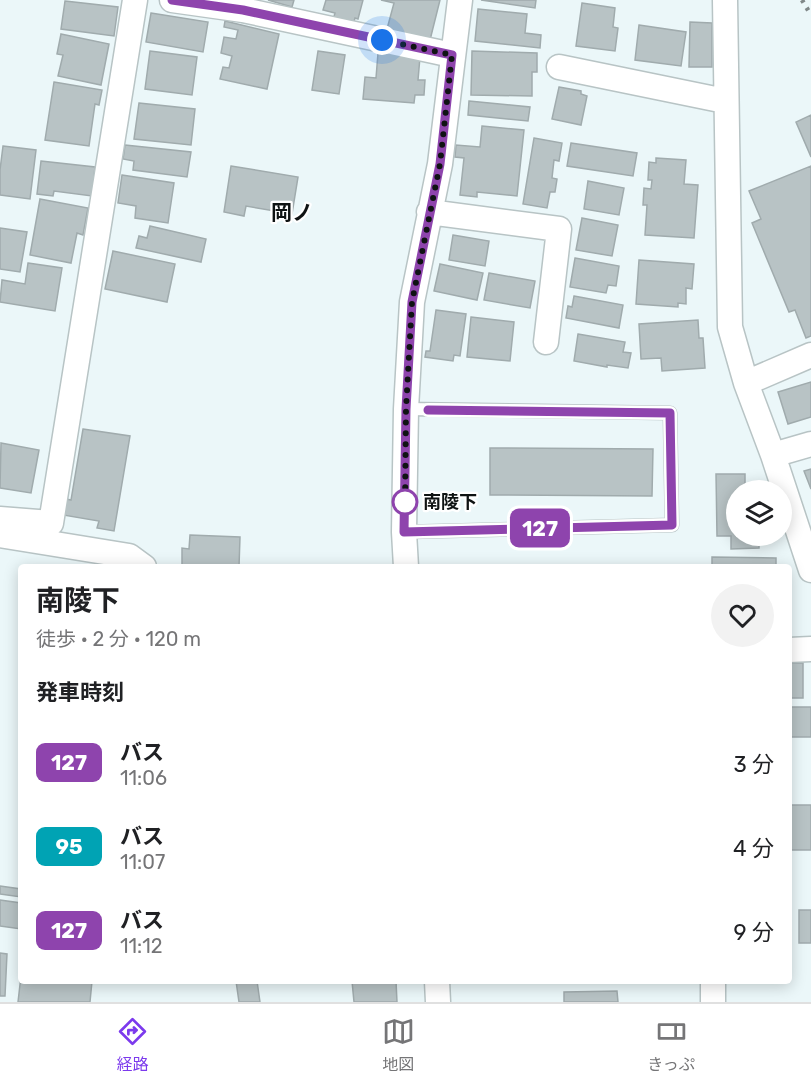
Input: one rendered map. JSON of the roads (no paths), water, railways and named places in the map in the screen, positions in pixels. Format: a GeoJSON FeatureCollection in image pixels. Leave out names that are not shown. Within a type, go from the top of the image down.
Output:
{"type":"FeatureCollection","features":[{"type":"Feature","properties":{"kind":"street"},"geometry":{"type":"LineString","coordinates":[[0,519],[51,524],[135,0]]}},
{"type":"Feature","properties":{"kind":"street"},"geometry":{"type":"LineString","coordinates":[[172,0],[243,10],[452,55]]}},
{"type":"Feature","properties":{"kind":"street"},"geometry":{"type":"LineString","coordinates":[[406,564],[404,532],[406,409],[412,302],[440,164],[460,0]]}},
{"type":"Feature","properties":{"kind":"street"},"geometry":{"type":"LineString","coordinates":[[725,0],[730,327],[746,383],[773,455],[811,570]]}},
{"type":"Feature","properties":{"kind":"street"},"geometry":{"type":"LineString","coordinates":[[559,67],[726,101]]}},
{"type":"Feature","properties":{"kind":"street"},"geometry":{"type":"LineString","coordinates":[[429,212],[559,229],[546,342]]}},
{"type":"Feature","properties":{"kind":"street"},"geometry":{"type":"LineString","coordinates":[[746,383],[811,355]]}},
{"type":"Feature","properties":{"kind":"street"},"geometry":{"type":"LineString","coordinates":[[773,455],[811,444]]}},
{"type":"Feature","properties":{"kind":"street"},"geometry":{"type":"LineString","coordinates":[[0,536],[129,556],[140,564]]}},
{"type":"Feature","properties":{"kind":"street"},"geometry":{"type":"LineString","coordinates":[[792,650],[811,649]]}},
{"type":"Feature","properties":{"kind":"street"},"geometry":{"type":"LineString","coordinates":[[437,984],[438,1002]]}},
{"type":"Feature","properties":{"kind":"street"},"geometry":{"type":"LineString","coordinates":[[713,984],[714,1002]]}},
{"type":"Feature","properties":{"kind":"lane"},"geometry":{"type":"LineString","coordinates":[[404,532],[672,525],[670,413],[406,409]]}},
{"type":"Feature","properties":{"kind":"railway"},"geometry":{"type":"LineString","coordinates":[[802,0],[811,15]]}},
{"type":"Feature","properties":{"kind":"place","name":"南陵下"},"geometry":{"type":"Point","coordinates":[405,502]}},
{"type":"Feature","properties":{"kind":"district","name":"岡ノ"},"geometry":{"type":"Point","coordinates":[292,212]}}]}
